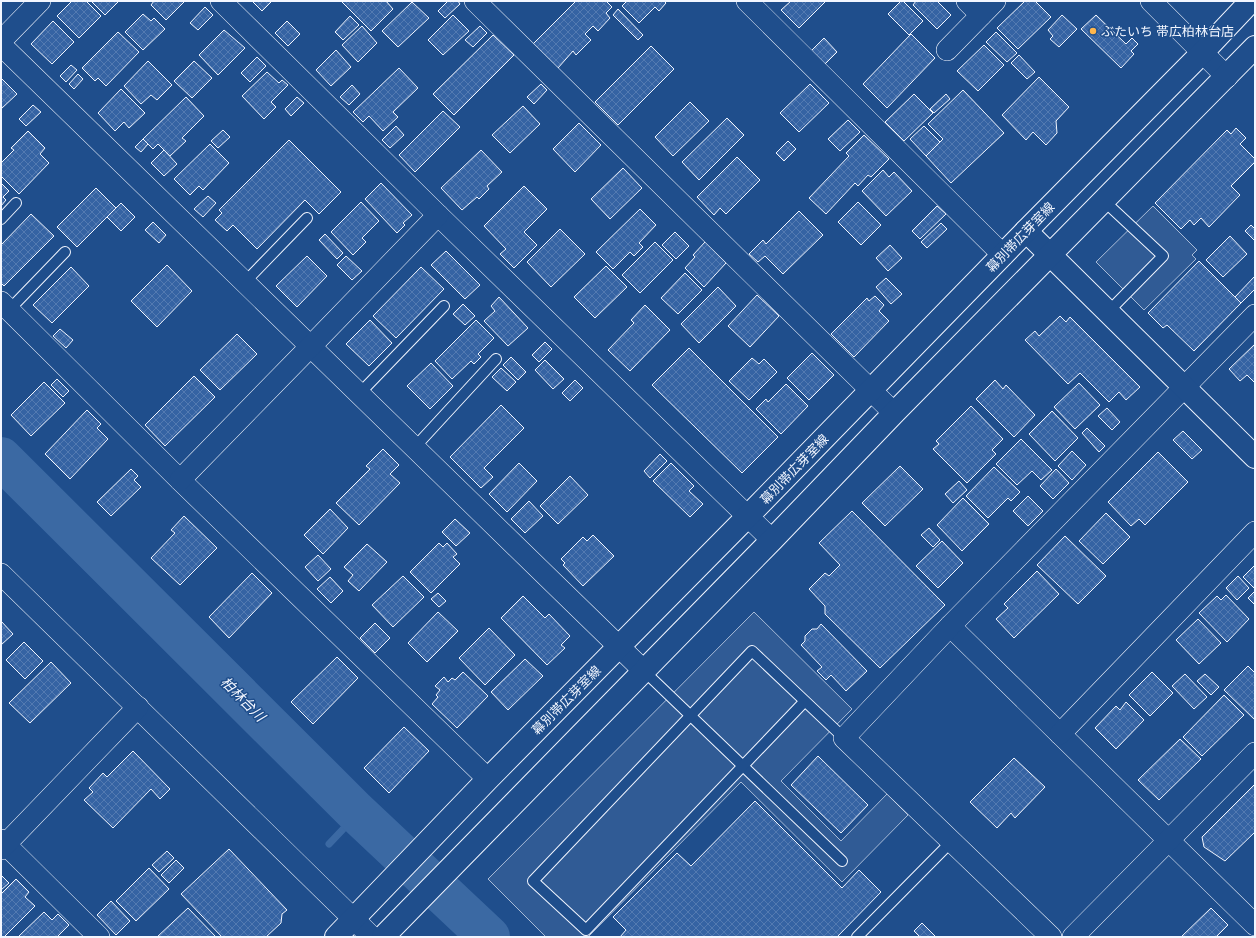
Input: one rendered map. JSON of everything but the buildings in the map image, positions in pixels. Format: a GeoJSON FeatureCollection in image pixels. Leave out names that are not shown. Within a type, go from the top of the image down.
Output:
{"type":"FeatureCollection","features":[{"type":"Feature","properties":{"kind":"main road","name":"幕別帯広芽室線"},"geometry":{"type":"LineString","coordinates":[[336,937],[488,779],[747,517],[1026,231],[1202,53],[1251,7]]}},
{"type":"Feature","properties":{"kind":"main road"},"geometry":{"type":"LineString","coordinates":[[383,937],[772,540],[894,413],[1255,47]]}},
{"type":"Feature","properties":{"kind":"main road"},"geometry":{"type":"LineString","coordinates":[[1026,231],[1255,457]]}},
{"type":"Feature","properties":{"kind":"street"},"geometry":{"type":"LineString","coordinates":[[1,41],[40,1]]}},
{"type":"Feature","properties":{"kind":"street"},"geometry":{"type":"LineString","coordinates":[[221,1],[438,215],[772,540]]}},
{"type":"Feature","properties":{"kind":"street"},"geometry":{"type":"LineString","coordinates":[[475,1],[894,413]]}},
{"type":"Feature","properties":{"kind":"street"},"geometry":{"type":"LineString","coordinates":[[747,1],[1003,255]]}},
{"type":"Feature","properties":{"kind":"street"},"geometry":{"type":"LineString","coordinates":[[1151,1],[1227,77]]}},
{"type":"Feature","properties":{"kind":"street"},"geometry":{"type":"LineString","coordinates":[[947,50],[981,6]]}},
{"type":"Feature","properties":{"kind":"street"},"geometry":{"type":"LineString","coordinates":[[1,45],[644,671]]}},
{"type":"Feature","properties":{"kind":"street"},"geometry":{"type":"LineString","coordinates":[[180,480],[438,215]]}},
{"type":"Feature","properties":{"kind":"street"},"geometry":{"type":"LineString","coordinates":[[5,306],[180,480],[488,779]]}},
{"type":"Feature","properties":{"kind":"street"},"geometry":{"type":"LineString","coordinates":[[1051,937],[844,738],[950,626],[1255,315]]}},
{"type":"Feature","properties":{"kind":"street"},"geometry":{"type":"LineString","coordinates":[[1060,734],[1255,532]]}},
{"type":"Feature","properties":{"kind":"street"},"geometry":{"type":"LineString","coordinates":[[1,574],[138,706],[372,937]]}},
{"type":"Feature","properties":{"kind":"street"},"geometry":{"type":"LineString","coordinates":[[950,626],[1169,839],[1255,925]]}},
{"type":"Feature","properties":{"kind":"street"},"geometry":{"type":"LineString","coordinates":[[99,937],[3,844],[138,706]]}},
{"type":"Feature","properties":{"kind":"street"},"geometry":{"type":"LineString","coordinates":[[1073,937],[1255,753]]}},
{"type":"Feature","properties":{"kind":"lane"},"geometry":{"type":"LineString","coordinates":[[1103,200],[1163,256],[1108,312]]}},
{"type":"Feature","properties":{"kind":"lane"},"geometry":{"type":"LineString","coordinates":[[1,218],[16,203]]}},
{"type":"Feature","properties":{"kind":"lane"},"geometry":{"type":"LineString","coordinates":[[245,282],[307,218]]}},
{"type":"Feature","properties":{"kind":"lane"},"geometry":{"type":"LineString","coordinates":[[5,306],[65,252]]}},
{"type":"Feature","properties":{"kind":"lane"},"geometry":{"type":"LineString","coordinates":[[360,394],[444,306]]}},
{"type":"Feature","properties":{"kind":"lane"},"geometry":{"type":"LineString","coordinates":[[414,447],[496,359]]}},
{"type":"Feature","properties":{"kind":"lane"},"geometry":{"type":"LineString","coordinates":[[805,701],[743,766],[590,934],[533,881],[752,651],[805,701],[844,738]]}},
{"type":"Feature","properties":{"kind":"lane"},"geometry":{"type":"LineString","coordinates":[[644,671],[842,861]]}},
{"type":"Feature","properties":{"kind":"lane"},"geometry":{"type":"LineString","coordinates":[[857,937],[952,841]]}},
{"type":"Feature","properties":{"kind":"shaded area"},"geometry":{"type":"Polygon","coordinates":[[[1153,206],[1197,250],[1192,255],[1196,259],[1144,310],[1096,262],[1153,206]]]}},
{"type":"Feature","properties":{"kind":"shaded area"},"geometry":{"type":"Polygon","coordinates":[[[754,612],[852,709],[781,781],[841,841],[887,794],[908,815],[842,882],[741,782],[588,937],[546,937],[488,879],[754,612]]]}},
{"type":"Feature","properties":{"kind":"waterway","name":"柏林台川"},"geometry":{"type":"LineString","coordinates":[[1,458],[355,811],[489,937]]}},
{"type":"Feature","properties":{"kind":"waterway"},"geometry":{"type":"LineString","coordinates":[[329,844],[347,825],[355,811]]}},
{"type":"Feature","properties":{"kind":"place","name":"ぶたいち 帯広柏林台店"},"geometry":{"type":"Point","coordinates":[1093,31]}}]}
